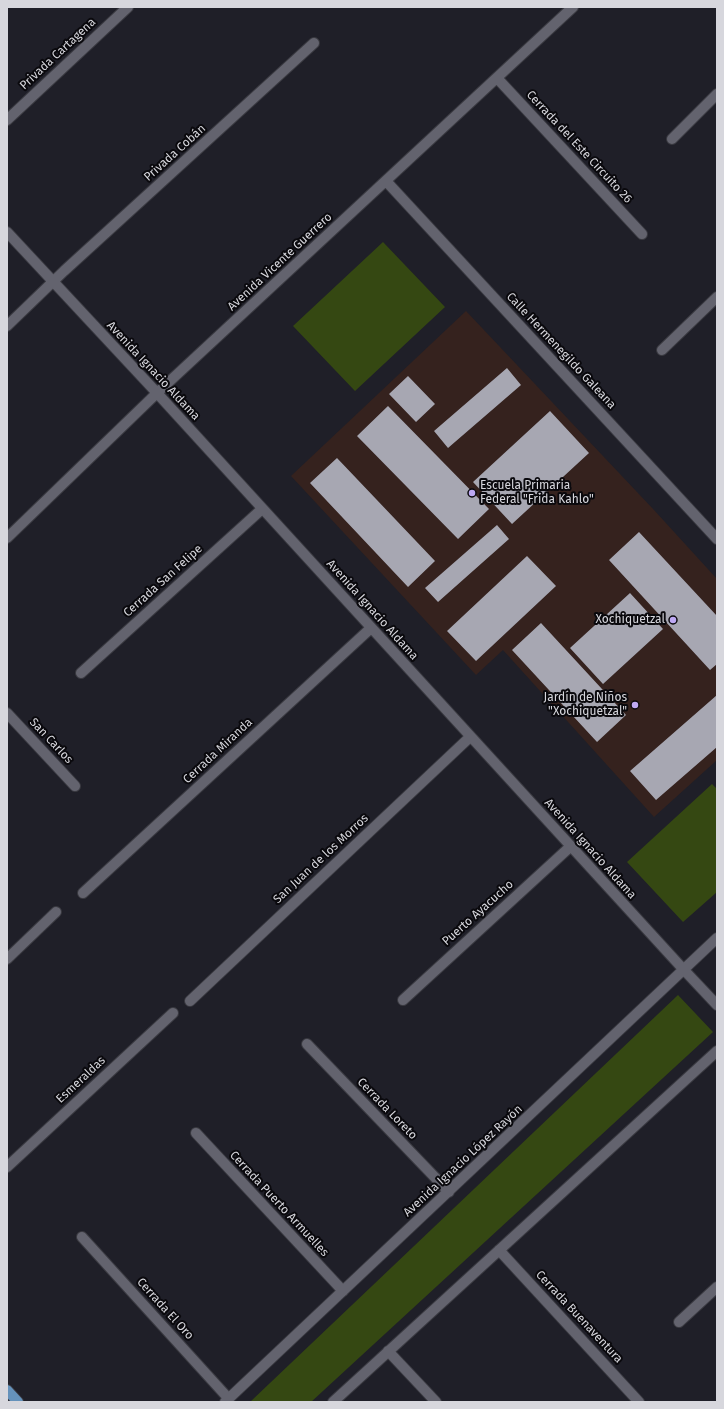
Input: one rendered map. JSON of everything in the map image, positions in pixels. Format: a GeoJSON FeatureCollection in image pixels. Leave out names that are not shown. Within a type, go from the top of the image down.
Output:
{"type":"FeatureCollection","features":[{"type":"Feature","properties":{"kind":"main road"},"geometry":{"type":"LineString","coordinates":[[7,1390],[18,1402]]}},
{"type":"Feature","properties":{"kind":"street","name":"Privada Cartagena"},"geometry":{"type":"LineString","coordinates":[[7,120],[128,7]]}},
{"type":"Feature","properties":{"kind":"street","name":"Avenida Vicente Guerrero"},"geometry":{"type":"LineString","coordinates":[[7,538],[156,393],[573,7]]}},
{"type":"Feature","properties":{"kind":"street","name":"Privada Cobán"},"geometry":{"type":"LineString","coordinates":[[7,326],[314,43]]}},
{"type":"Feature","properties":{"kind":"street","name":"Cerrada del Este Circuito 26"},"geometry":{"type":"LineString","coordinates":[[497,78],[642,234]]}},
{"type":"Feature","properties":{"kind":"street"},"geometry":{"type":"LineString","coordinates":[[672,139],[717,94]]}},
{"type":"Feature","properties":{"kind":"street","name":"Calle Hermenegildo Galeana"},"geometry":{"type":"LineString","coordinates":[[386,181],[717,539]]}},
{"type":"Feature","properties":{"kind":"street","name":"Avenida Ignacio Aldama"},"geometry":{"type":"LineString","coordinates":[[7,232],[717,1005]]}},
{"type":"Feature","properties":{"kind":"street"},"geometry":{"type":"LineString","coordinates":[[662,350],[717,297]]}},
{"type":"Feature","properties":{"kind":"street","name":"Cerrada San Felipe"},"geometry":{"type":"LineString","coordinates":[[81,673],[262,509]]}},
{"type":"Feature","properties":{"kind":"street","name":"Cerrada Miranda"},"geometry":{"type":"LineString","coordinates":[[83,893],[371,628]]}},
{"type":"Feature","properties":{"kind":"street","name":"San Carlos"},"geometry":{"type":"LineString","coordinates":[[7,713],[75,786]]}},
{"type":"Feature","properties":{"kind":"street","name":"San Juan de los Morros"},"geometry":{"type":"LineString","coordinates":[[190,1000],[470,737]]}},
{"type":"Feature","properties":{"kind":"street","name":"Puerto Ayacucho"},"geometry":{"type":"LineString","coordinates":[[403,1000],[571,846]]}},
{"type":"Feature","properties":{"kind":"street"},"geometry":{"type":"LineString","coordinates":[[7,959],[56,912]]}},
{"type":"Feature","properties":{"kind":"street","name":"Avenida Ignacio López Rayón"},"geometry":{"type":"LineString","coordinates":[[227,1400],[717,938]]}},
{"type":"Feature","properties":{"kind":"street","name":"Esmeraldas"},"geometry":{"type":"LineString","coordinates":[[7,1167],[173,1013]]}},
{"type":"Feature","properties":{"kind":"street","name":"Cerrada Loreto"},"geometry":{"type":"LineString","coordinates":[[307,1044],[449,1192]]}},
{"type":"Feature","properties":{"kind":"street"},"geometry":{"type":"LineString","coordinates":[[333,1402],[717,1051]]}},
{"type":"Feature","properties":{"kind":"street","name":"Cerrada Puerto Armuelles"},"geometry":{"type":"LineString","coordinates":[[196,1133],[343,1291]]}},
{"type":"Feature","properties":{"kind":"street","name":"Cerrada El Oro"},"geometry":{"type":"LineString","coordinates":[[82,1237],[227,1400]]}},
{"type":"Feature","properties":{"kind":"street","name":"Cerrada Buenaventura"},"geometry":{"type":"LineString","coordinates":[[499,1250],[639,1402]]}},
{"type":"Feature","properties":{"kind":"street"},"geometry":{"type":"LineString","coordinates":[[680,1322],[717,1287]]}},
{"type":"Feature","properties":{"kind":"street"},"geometry":{"type":"LineString","coordinates":[[388,1352],[436,1402]]}},
{"type":"Feature","properties":{"kind":"shaded area","name":"Escuela Primaria Federal \"Frida Kahlo\""},"geometry":{"type":"Polygon","coordinates":[[[466,311],[717,579],[717,760],[654,817],[503,650],[476,675],[291,476],[466,311]]]}},
{"type":"Feature","properties":{"kind":"green space"},"geometry":{"type":"Polygon","coordinates":[[[383,242],[445,307],[355,391],[293,326],[383,242]]]}},
{"type":"Feature","properties":{"kind":"green space"},"geometry":{"type":"Polygon","coordinates":[[[712,784],[717,789],[717,892],[683,922],[627,862],[712,784]]]}},
{"type":"Feature","properties":{"kind":"green space"},"geometry":{"type":"Polygon","coordinates":[[[678,995],[713,1032],[311,1402],[250,1402],[678,995]]]}},
{"type":"Feature","properties":{"kind":"building"},"geometry":{"type":"Polygon","coordinates":[[[507,368],[521,385],[448,448],[434,431],[507,368]]]}},
{"type":"Feature","properties":{"kind":"building"},"geometry":{"type":"Polygon","coordinates":[[[408,376],[435,404],[416,422],[389,394],[408,376]]]}},
{"type":"Feature","properties":{"kind":"building"},"geometry":{"type":"Polygon","coordinates":[[[388,406],[489,509],[458,539],[357,436],[388,406]]]}},
{"type":"Feature","properties":{"kind":"building"},"geometry":{"type":"Polygon","coordinates":[[[550,411],[589,453],[512,524],[473,482],[550,411]]]}},
{"type":"Feature","properties":{"kind":"building"},"geometry":{"type":"Polygon","coordinates":[[[337,458],[435,561],[408,587],[310,483],[337,458]]]}},
{"type":"Feature","properties":{"kind":"building"},"geometry":{"type":"Polygon","coordinates":[[[497,525],[509,539],[438,602],[425,588],[497,525]]]}},
{"type":"Feature","properties":{"kind":"building"},"geometry":{"type":"Polygon","coordinates":[[[639,532],[717,616],[717,664],[710,670],[609,560],[639,532]]]}},
{"type":"Feature","properties":{"kind":"building"},"geometry":{"type":"Polygon","coordinates":[[[527,556],[556,586],[476,661],[447,631],[527,556]]]}},
{"type":"Feature","properties":{"kind":"building"},"geometry":{"type":"Polygon","coordinates":[[[630,593],[663,629],[603,684],[570,648],[630,593]]]}},
{"type":"Feature","properties":{"kind":"building"},"geometry":{"type":"Polygon","coordinates":[[[541,623],[626,715],[597,742],[512,650],[541,623]]]}},
{"type":"Feature","properties":{"kind":"building"},"geometry":{"type":"Polygon","coordinates":[[[717,695],[717,747],[656,800],[630,771],[717,695]]]}},
{"type":"Feature","properties":{"kind":"place","name":"Escuela Primaria Federal \"Frida Kahlo\""},"geometry":{"type":"Point","coordinates":[472,493]}},
{"type":"Feature","properties":{"kind":"place","name":"Xochiquetzal"},"geometry":{"type":"Point","coordinates":[673,620]}},
{"type":"Feature","properties":{"kind":"place","name":"Jardín de Niños \"Xochiquetzal\""},"geometry":{"type":"Point","coordinates":[635,705]}}]}
